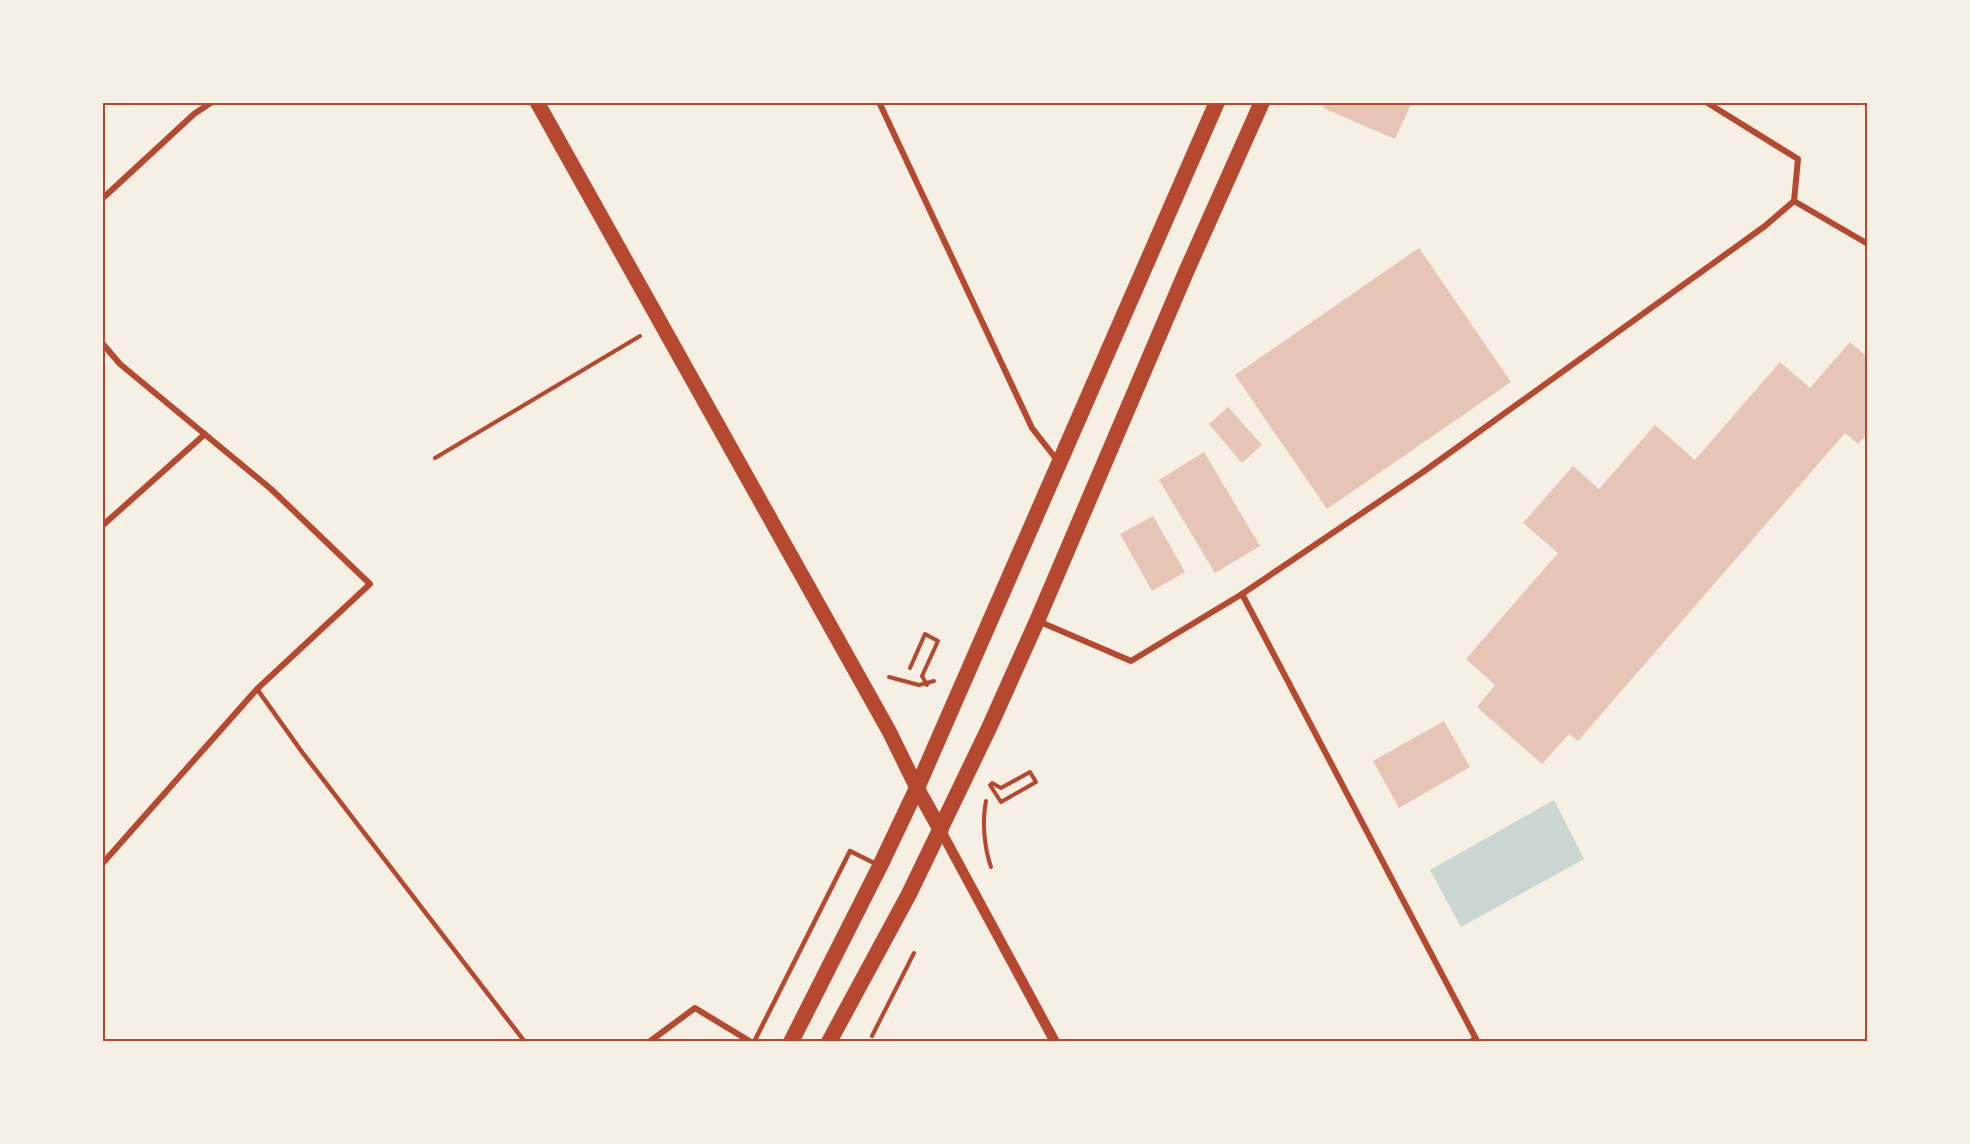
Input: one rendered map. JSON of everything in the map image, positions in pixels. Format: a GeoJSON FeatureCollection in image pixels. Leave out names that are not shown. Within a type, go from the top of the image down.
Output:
{"type":"FeatureCollection","features":[{"type":"Feature","properties":{"kind":"highway"},"geometry":{"type":"LineString","coordinates":[[791,1042],[917,788],[1217,102]]}},
{"type":"Feature","properties":{"kind":"highway"},"geometry":{"type":"LineString","coordinates":[[829,1042],[941,831],[1037,621],[1186,272],[1262,102]]}},
{"type":"Feature","properties":{"kind":"main road"},"geometry":{"type":"LineString","coordinates":[[537,102],[884,721],[941,831]]}},
{"type":"Feature","properties":{"kind":"street"},"geometry":{"type":"LineString","coordinates":[[102,199],[194,114],[212,102]]}},
{"type":"Feature","properties":{"kind":"street"},"geometry":{"type":"LineString","coordinates":[[880,102],[1032,428],[1059,462]]}},
{"type":"Feature","properties":{"kind":"street"},"geometry":{"type":"LineString","coordinates":[[1037,621],[1131,661],[1242,594],[1423,472],[1764,226],[1794,201],[1798,159],[1706,102]]}},
{"type":"Feature","properties":{"kind":"street"},"geometry":{"type":"LineString","coordinates":[[1794,201],[1868,244]]}},
{"type":"Feature","properties":{"kind":"street"},"geometry":{"type":"LineString","coordinates":[[102,343],[120,364],[271,489],[370,584],[257,689],[102,864]]}},
{"type":"Feature","properties":{"kind":"street"},"geometry":{"type":"LineString","coordinates":[[102,526],[205,434]]}},
{"type":"Feature","properties":{"kind":"street"},"geometry":{"type":"LineString","coordinates":[[1242,594],[1476,1039],[1470,1042]]}},
{"type":"Feature","properties":{"kind":"street"},"geometry":{"type":"LineString","coordinates":[[941,831],[1055,1042]]}},
{"type":"Feature","properties":{"kind":"street"},"geometry":{"type":"LineString","coordinates":[[649,1042],[695,1008],[752,1042]]}},
{"type":"Feature","properties":{"kind":"lane"},"geometry":{"type":"LineString","coordinates":[[257,689],[302,752],[525,1042]]}},
{"type":"Feature","properties":{"kind":"lane"},"geometry":{"type":"LineString","coordinates":[[752,1042],[850,850],[880,866]]}},
{"type":"Feature","properties":{"kind":"path"},"geometry":{"type":"LineString","coordinates":[[435,458],[640,336]]}},
{"type":"Feature","properties":{"kind":"path"},"geometry":{"type":"LineString","coordinates":[[910,668],[925,634],[938,641],[922,676]]}},
{"type":"Feature","properties":{"kind":"path"},"geometry":{"type":"LineString","coordinates":[[883,672],[887,676],[919,686],[935,681],[940,676]]}},
{"type":"Feature","properties":{"kind":"path"},"geometry":{"type":"LineString","coordinates":[[991,868],[988,859],[984,813],[996,772]]}},
{"type":"Feature","properties":{"kind":"path"},"geometry":{"type":"LineString","coordinates":[[992,783],[1001,788],[1030,772],[1036,782],[1001,802]]}},
{"type":"Feature","properties":{"kind":"path"},"geometry":{"type":"LineString","coordinates":[[872,1036],[914,953]]}},
{"type":"Feature","properties":{"kind":"shaded area"},"geometry":{"type":"Polygon","coordinates":[[[1554,800],[1584,859],[1461,927],[1430,870],[1554,800]]]}},
{"type":"Feature","properties":{"kind":"building"},"geometry":{"type":"Polygon","coordinates":[[[1326,102],[1412,102],[1395,139],[1323,108],[1326,102]]]}},
{"type":"Feature","properties":{"kind":"building"},"geometry":{"type":"Polygon","coordinates":[[[1419,248],[1511,382],[1327,509],[1235,375],[1419,248]]]}},
{"type":"Feature","properties":{"kind":"building"},"geometry":{"type":"Polygon","coordinates":[[[1850,342],[1866,356],[1868,354],[1868,433],[1858,444],[1845,433],[1578,741],[1569,734],[1542,764],[1477,707],[1495,685],[1466,659],[1558,553],[1523,523],[1573,466],[1599,489],[1655,425],[1695,460],[1780,362],[1810,388],[1850,342]]]}},
{"type":"Feature","properties":{"kind":"building"},"geometry":{"type":"Polygon","coordinates":[[[1228,407],[1262,445],[1242,463],[1209,424],[1228,407]]]}},
{"type":"Feature","properties":{"kind":"building"},"geometry":{"type":"Polygon","coordinates":[[[1204,452],[1260,546],[1215,573],[1159,480],[1204,452]]]}},
{"type":"Feature","properties":{"kind":"building"},"geometry":{"type":"Polygon","coordinates":[[[1153,516],[1185,572],[1152,591],[1120,534],[1153,516]]]}},
{"type":"Feature","properties":{"kind":"building"},"geometry":{"type":"Polygon","coordinates":[[[1444,721],[1470,767],[1399,808],[1373,761],[1444,721]]]}}]}
